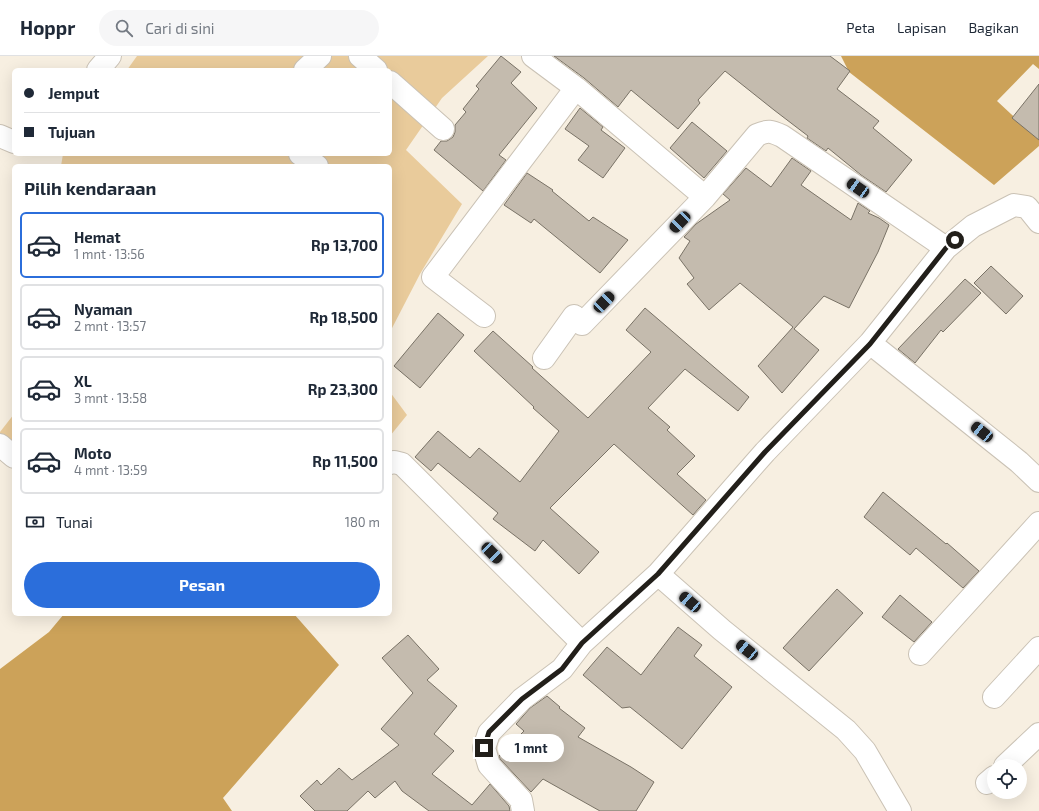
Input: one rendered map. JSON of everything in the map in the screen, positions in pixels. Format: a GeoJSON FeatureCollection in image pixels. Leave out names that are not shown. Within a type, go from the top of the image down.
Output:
{"type":"FeatureCollection","features":[{"type":"Feature","properties":{"kind":"street"},"geometry":{"type":"LineString","coordinates":[[100,68],[110,56]]}},
{"type":"Feature","properties":{"kind":"street"},"geometry":{"type":"LineString","coordinates":[[308,68],[320,56]]}},
{"type":"Feature","properties":{"kind":"street"},"geometry":{"type":"LineString","coordinates":[[360,56],[374,68]]}},
{"type":"Feature","properties":{"kind":"street"},"geometry":{"type":"LineString","coordinates":[[542,59],[705,197]]}},
{"type":"Feature","properties":{"kind":"street"},"geometry":{"type":"LineString","coordinates":[[392,84],[443,129]]}},
{"type":"Feature","properties":{"kind":"street"},"geometry":{"type":"LineString","coordinates":[[484,316],[433,277],[576,88]]}},
{"type":"Feature","properties":{"kind":"street"},"geometry":{"type":"LineString","coordinates":[[544,358],[574,316],[582,324],[705,197],[757,135],[764,132],[771,132],[782,136],[946,248]]}},
{"type":"Feature","properties":{"kind":"street"},"geometry":{"type":"LineString","coordinates":[[0,136],[12,141]]}},
{"type":"Feature","properties":{"kind":"street"},"geometry":{"type":"LineString","coordinates":[[303,156],[314,164]]}},
{"type":"Feature","properties":{"kind":"street"},"geometry":{"type":"LineString","coordinates":[[523,811],[521,800],[489,765],[484,748],[489,732],[522,699],[562,669],[582,643],[658,574],[765,452],[870,344],[946,248],[973,226],[1014,205],[1033,214]]}},
{"type":"Feature","properties":{"kind":"street"},"geometry":{"type":"LineString","coordinates":[[870,344],[1019,462],[1039,481]]}},
{"type":"Feature","properties":{"kind":"street"},"geometry":{"type":"LineString","coordinates":[[0,445],[12,455]]}},
{"type":"Feature","properties":{"kind":"street"},"geometry":{"type":"LineString","coordinates":[[392,461],[402,464],[582,643]]}},
{"type":"Feature","properties":{"kind":"street"},"geometry":{"type":"LineString","coordinates":[[920,654],[1039,523]]}},
{"type":"Feature","properties":{"kind":"street"},"geometry":{"type":"LineString","coordinates":[[658,574],[722,630],[846,730],[865,751],[900,811]]}},
{"type":"Feature","properties":{"kind":"street"},"geometry":{"type":"LineString","coordinates":[[994,697],[1039,648]]}},
{"type":"Feature","properties":{"kind":"street"},"geometry":{"type":"LineString","coordinates":[[1013,759],[1039,734]]}},
{"type":"Feature","properties":{"kind":"shaded area"},"geometry":{"type":"Polygon","coordinates":[[[137,56],[488,56],[442,98],[406,150],[462,204],[420,274],[392,328],[392,164],[61,164],[63,156],[392,156],[392,68],[128,68],[137,56]]]}},
{"type":"Feature","properties":{"kind":"shaded area"},"geometry":{"type":"Polygon","coordinates":[[[841,56],[1039,56],[1039,69],[1033,64],[997,101],[1039,140],[1039,146],[994,185],[849,72],[841,56]]]}},
{"type":"Feature","properties":{"kind":"shaded area"},"geometry":{"type":"Polygon","coordinates":[[[392,395],[407,415],[392,434],[392,395]]]}},
{"type":"Feature","properties":{"kind":"shaded area"},"geometry":{"type":"Polygon","coordinates":[[[12,417],[12,459],[0,449],[0,432],[12,417]]]}},
{"type":"Feature","properties":{"kind":"shaded area"},"geometry":{"type":"Polygon","coordinates":[[[62,616],[296,616],[339,665],[223,798],[232,811],[0,811],[0,669],[49,632],[62,616]]]}},
{"type":"Feature","properties":{"kind":"building"},"geometry":{"type":"Polygon","coordinates":[[[501,56],[521,72],[511,83],[537,108],[499,155],[506,160],[483,191],[434,150],[441,141],[447,141],[453,137],[455,125],[466,112],[463,109],[479,89],[476,86],[501,56]]]}},
{"type":"Feature","properties":{"kind":"building"},"geometry":{"type":"Polygon","coordinates":[[[554,56],[830,56],[850,71],[837,89],[879,121],[873,128],[912,160],[886,192],[861,175],[828,148],[826,151],[807,138],[808,136],[725,71],[698,100],[700,103],[678,129],[631,90],[618,107],[584,78],[554,56]]]}},
{"type":"Feature","properties":{"kind":"building"},"geometry":{"type":"Polygon","coordinates":[[[1039,84],[1039,140],[1012,118],[1039,84]]]}},
{"type":"Feature","properties":{"kind":"building"},"geometry":{"type":"Polygon","coordinates":[[[580,108],[603,127],[601,130],[625,148],[603,178],[578,160],[589,146],[565,129],[580,108]]]}},
{"type":"Feature","properties":{"kind":"building"},"geometry":{"type":"Polygon","coordinates":[[[692,122],[727,151],[704,178],[670,148],[692,122]]]}},
{"type":"Feature","properties":{"kind":"building"},"geometry":{"type":"Polygon","coordinates":[[[792,158],[811,171],[801,185],[851,220],[858,203],[870,211],[868,213],[889,225],[878,252],[849,308],[824,296],[794,329],[819,350],[782,393],[758,366],[793,327],[740,283],[709,310],[687,284],[694,278],[679,258],[690,241],[684,237],[696,224],[730,200],[723,194],[746,168],[771,187],[792,158]]]}},
{"type":"Feature","properties":{"kind":"building"},"geometry":{"type":"Polygon","coordinates":[[[527,173],[553,190],[552,191],[589,221],[593,217],[628,240],[600,273],[534,219],[531,223],[504,205],[527,173]]]}},
{"type":"Feature","properties":{"kind":"building"},"geometry":{"type":"Polygon","coordinates":[[[991,266],[1023,296],[1006,314],[974,283],[991,266]]]}},
{"type":"Feature","properties":{"kind":"building"},"geometry":{"type":"Polygon","coordinates":[[[965,279],[981,293],[943,332],[941,330],[915,363],[898,349],[965,279]]]}},
{"type":"Feature","properties":{"kind":"building"},"geometry":{"type":"Polygon","coordinates":[[[645,308],[749,397],[738,411],[685,369],[648,408],[670,427],[667,430],[695,456],[677,474],[706,500],[693,515],[614,444],[550,508],[599,552],[579,574],[543,540],[535,551],[493,519],[498,513],[438,463],[431,471],[415,457],[438,431],[470,458],[479,448],[520,482],[559,431],[474,351],[493,331],[588,418],[651,352],[626,330],[645,308]]]}},
{"type":"Feature","properties":{"kind":"building"},"geometry":{"type":"Polygon","coordinates":[[[438,313],[464,335],[420,388],[394,366],[438,313]]]}},
{"type":"Feature","properties":{"kind":"building"},"geometry":{"type":"Polygon","coordinates":[[[883,492],[946,544],[947,543],[979,571],[963,588],[916,548],[910,555],[864,517],[883,492]]]}},
{"type":"Feature","properties":{"kind":"building"},"geometry":{"type":"Polygon","coordinates":[[[837,589],[863,613],[809,671],[783,648],[837,589]]]}},
{"type":"Feature","properties":{"kind":"building"},"geometry":{"type":"Polygon","coordinates":[[[900,595],[932,622],[914,642],[882,617],[900,595]]]}},
{"type":"Feature","properties":{"kind":"building"},"geometry":{"type":"Polygon","coordinates":[[[678,627],[702,645],[694,656],[732,687],[682,749],[630,707],[622,708],[583,675],[607,647],[641,675],[678,627]]]}},
{"type":"Feature","properties":{"kind":"building"},"geometry":{"type":"Polygon","coordinates":[[[408,635],[439,669],[427,680],[457,706],[434,734],[454,751],[432,774],[472,805],[490,784],[509,806],[510,811],[429,811],[402,791],[395,781],[375,798],[368,791],[347,811],[315,811],[300,796],[317,780],[321,785],[339,768],[352,780],[399,745],[381,729],[413,693],[382,658],[408,635]]]}},
{"type":"Feature","properties":{"kind":"building"},"geometry":{"type":"Polygon","coordinates":[[[547,696],[560,707],[559,708],[585,728],[578,737],[654,782],[636,811],[600,811],[543,779],[531,792],[500,759],[499,756],[524,731],[516,724],[530,708],[547,696]]]}},
{"type":"Feature","properties":{"kind":"route"},"geometry":{"type":"LineString","coordinates":[[484,748],[489,732],[522,699],[562,669],[582,643],[658,574],[765,452],[870,344],[946,248],[955,240]]}}]}
